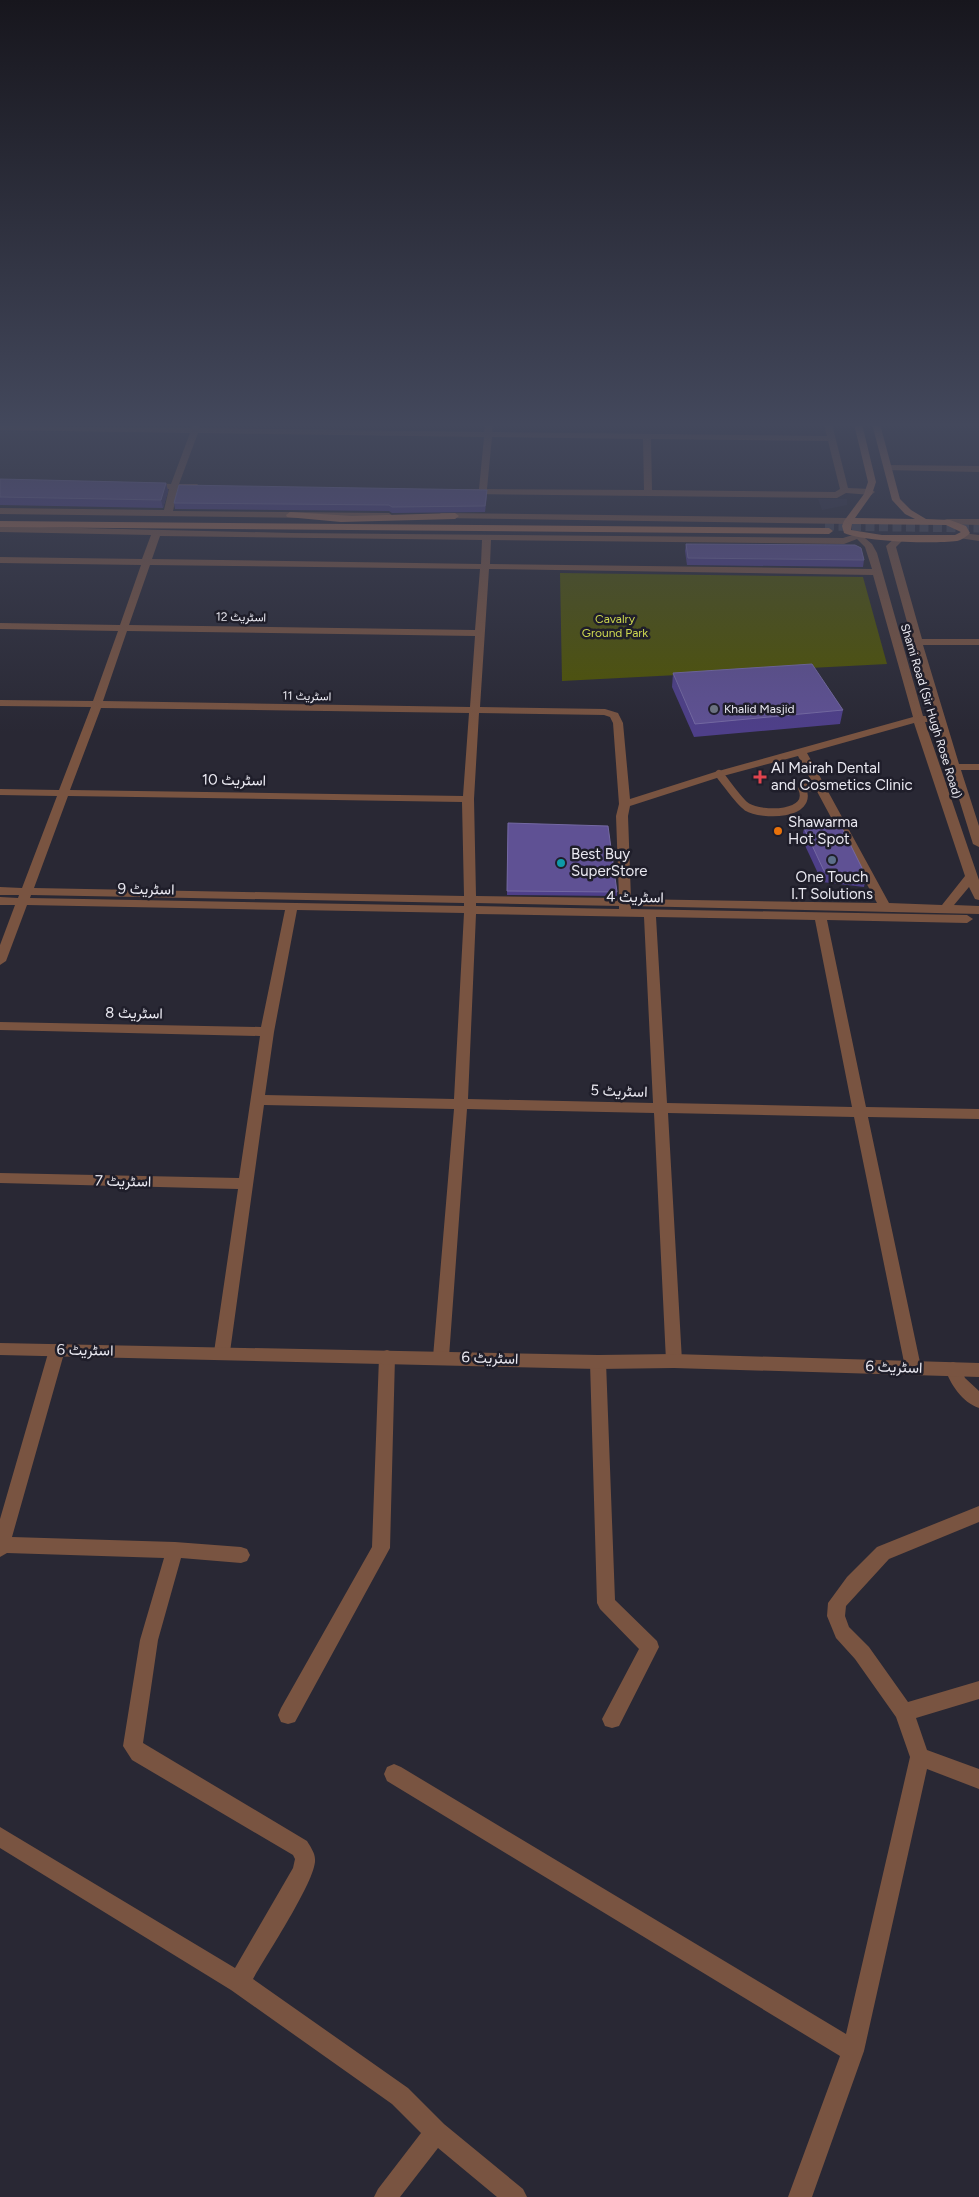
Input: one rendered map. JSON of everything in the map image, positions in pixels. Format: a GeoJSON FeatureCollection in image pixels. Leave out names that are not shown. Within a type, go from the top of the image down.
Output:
{"type":"FeatureCollection","features":[{"type":"Feature","properties":{"kind":"main road"},"geometry":{"type":"LineString","coordinates":[[235,527],[293,532],[827,529],[668,527]]}},
{"type":"Feature","properties":{"kind":"main road"},"geometry":{"type":"LineString","coordinates":[[846,527],[847,531],[859,536],[901,537],[962,536],[966,533],[964,528],[960,527]]}},
{"type":"Feature","properties":{"kind":"street"},"geometry":{"type":"LineString","coordinates":[[0,530],[156,533],[293,532],[487,538],[844,541],[859,536]]}},
{"type":"Feature","properties":{"kind":"street"},"geometry":{"type":"LineString","coordinates":[[0,962],[26,897],[96,706],[156,533]]}},
{"type":"Feature","properties":{"kind":"street","name":"Shami Road (Sir Hugh Rose Road)"},"geometry":{"type":"LineString","coordinates":[[859,536],[870,549],[919,718],[971,877],[979,896]]}},
{"type":"Feature","properties":{"kind":"street"},"geometry":{"type":"LineString","coordinates":[[962,536],[979,538]]}},
{"type":"Feature","properties":{"kind":"street","name":"Shami Road (Sir Hugh Rose Road)"},"geometry":{"type":"LineString","coordinates":[[901,537],[891,546],[939,719],[979,844]]}},
{"type":"Feature","properties":{"kind":"street"},"geometry":{"type":"LineString","coordinates":[[441,1357],[461,1103],[469,905],[468,799],[487,538]]}},
{"type":"Feature","properties":{"kind":"street"},"geometry":{"type":"LineString","coordinates":[[0,560],[877,572]]}},
{"type":"Feature","properties":{"kind":"street","name":"اسٹریٹ 12"},"geometry":{"type":"LineString","coordinates":[[0,626],[481,633]]}},
{"type":"Feature","properties":{"kind":"street"},"geometry":{"type":"LineString","coordinates":[[918,642],[979,642]]}},
{"type":"Feature","properties":{"kind":"street","name":"اسٹریٹ 11"},"geometry":{"type":"LineString","coordinates":[[0,703],[96,706],[604,712],[614,715],[618,723],[625,804]]}},
{"type":"Feature","properties":{"kind":"street"},"geometry":{"type":"LineString","coordinates":[[939,719],[919,718],[719,774],[625,804],[622,816],[625,908],[885,907],[979,910]]}},
{"type":"Feature","properties":{"kind":"street"},"geometry":{"type":"LineString","coordinates":[[801,751],[822,786],[885,907]]}},
{"type":"Feature","properties":{"kind":"street"},"geometry":{"type":"LineString","coordinates":[[955,767],[979,767]]}},
{"type":"Feature","properties":{"kind":"street","name":"اسٹریٹ 10"},"geometry":{"type":"LineString","coordinates":[[0,792],[468,799]]}},
{"type":"Feature","properties":{"kind":"street"},"geometry":{"type":"LineString","coordinates":[[945,909],[971,877]]}},
{"type":"Feature","properties":{"kind":"street"},"geometry":{"type":"LineString","coordinates":[[0,891],[26,897],[469,905]]}},
{"type":"Feature","properties":{"kind":"street","name":"اسٹریٹ 9"},"geometry":{"type":"LineString","coordinates":[[0,901],[26,897],[291,908]]}},
{"type":"Feature","properties":{"kind":"street","name":"اسٹریٹ 4"},"geometry":{"type":"LineString","coordinates":[[291,908],[469,905],[625,908],[650,914],[979,919]]}},
{"type":"Feature","properties":{"kind":"street"},"geometry":{"type":"LineString","coordinates":[[222,1352],[268,1032],[291,908]]}},
{"type":"Feature","properties":{"kind":"street"},"geometry":{"type":"LineString","coordinates":[[650,914],[674,1361]]}},
{"type":"Feature","properties":{"kind":"street"},"geometry":{"type":"LineString","coordinates":[[820,917],[913,1367]]}},
{"type":"Feature","properties":{"kind":"street","name":"اسٹریٹ 8"},"geometry":{"type":"LineString","coordinates":[[0,1026],[268,1032]]}},
{"type":"Feature","properties":{"kind":"street","name":"اسٹریٹ 5"},"geometry":{"type":"LineString","coordinates":[[258,1100],[860,1110],[979,1114]]}},
{"type":"Feature","properties":{"kind":"street","name":"اسٹریٹ 7"},"geometry":{"type":"LineString","coordinates":[[0,1178],[247,1184]]}},
{"type":"Feature","properties":{"kind":"street","name":"اسٹریٹ 6"},"geometry":{"type":"LineString","coordinates":[[0,1349],[222,1352],[598,1362],[674,1361],[979,1370]]}},
{"type":"Feature","properties":{"kind":"street"},"geometry":{"type":"LineString","coordinates":[[57,1350],[0,1547],[175,1550],[241,1555]]}},
{"type":"Feature","properties":{"kind":"street"},"geometry":{"type":"LineString","coordinates":[[288,1715],[380,1548],[387,1357]]}},
{"type":"Feature","properties":{"kind":"street"},"geometry":{"type":"LineString","coordinates":[[598,1362],[606,1603],[650,1647],[612,1719]]}},
{"type":"Feature","properties":{"kind":"street"},"geometry":{"type":"LineString","coordinates":[[953,1369],[958,1382],[979,1401]]}},
{"type":"Feature","properties":{"kind":"street"},"geometry":{"type":"LineString","coordinates":[[800,2197],[853,2051],[920,1758],[904,1712],[862,1653],[842,1632],[836,1616],[837,1604],[853,1583],[883,1553],[979,1514]]}},
{"type":"Feature","properties":{"kind":"street"},"geometry":{"type":"LineString","coordinates":[[175,1550],[149,1640],[133,1746],[139,1753],[300,1848],[305,1858],[303,1871],[239,1982]]}},
{"type":"Feature","properties":{"kind":"street"},"geometry":{"type":"LineString","coordinates":[[904,1712],[979,1690]]}},
{"type":"Feature","properties":{"kind":"street"},"geometry":{"type":"LineString","coordinates":[[920,1758],[979,1779]]}},
{"type":"Feature","properties":{"kind":"street"},"geometry":{"type":"LineString","coordinates":[[394,1774],[853,2051]]}},
{"type":"Feature","properties":{"kind":"street"},"geometry":{"type":"LineString","coordinates":[[0,1837],[239,1982],[400,2096],[436,2132],[516,2197]]}},
{"type":"Feature","properties":{"kind":"street"},"geometry":{"type":"LineString","coordinates":[[386,2197],[436,2132]]}},
{"type":"Feature","properties":{"kind":"lane"},"geometry":{"type":"LineString","coordinates":[[719,774],[747,807],[766,812],[795,810],[802,805],[805,795],[802,788],[822,786]]}},
{"type":"Feature","properties":{"kind":"green space","name":"Cavalry Ground Park"},"geometry":{"type":"Polygon","coordinates":[[[560,573],[863,577],[887,664],[562,681],[560,573]]]}},
{"type":"Feature","properties":{"kind":"building"},"geometry":{"type":"Polygon","coordinates":[[[686,544],[855,545],[861,548],[864,560],[688,558],[686,544]]]}},
{"type":"Feature","properties":{"kind":"building"},"geometry":{"type":"Polygon","coordinates":[[[812,664],[843,710],[695,724],[673,673],[812,664]]]}},
{"type":"Feature","properties":{"kind":"building","name":"Best Buy SuperStore"},"geometry":{"type":"Polygon","coordinates":[[[508,823],[608,826],[617,892],[507,891],[508,823]]]}},
{"type":"Feature","properties":{"kind":"building","name":"One Touch I.T Solutions"},"geometry":{"type":"Polygon","coordinates":[[[841,826],[866,876],[824,871],[804,828],[841,826]]]}},
{"type":"Feature","properties":{"kind":"tunnel"},"geometry":{"type":"LineString","coordinates":[[866,527],[979,528]]}},
{"type":"Feature","properties":{"kind":"place","name":"Khalid Masjid"},"geometry":{"type":"Point","coordinates":[714,709]}},
{"type":"Feature","properties":{"kind":"place","name":"Al Mairah Dental and Cosmetics Clinic"},"geometry":{"type":"Point","coordinates":[760,777]}},
{"type":"Feature","properties":{"kind":"place","name":"Shawarma Hot Spot"},"geometry":{"type":"Point","coordinates":[778,831]}},
{"type":"Feature","properties":{"kind":"place","name":"One Touch I.T Solutions"},"geometry":{"type":"Point","coordinates":[832,860]}},
{"type":"Feature","properties":{"kind":"place","name":"Best Buy SuperStore"},"geometry":{"type":"Point","coordinates":[561,863]}}]}
